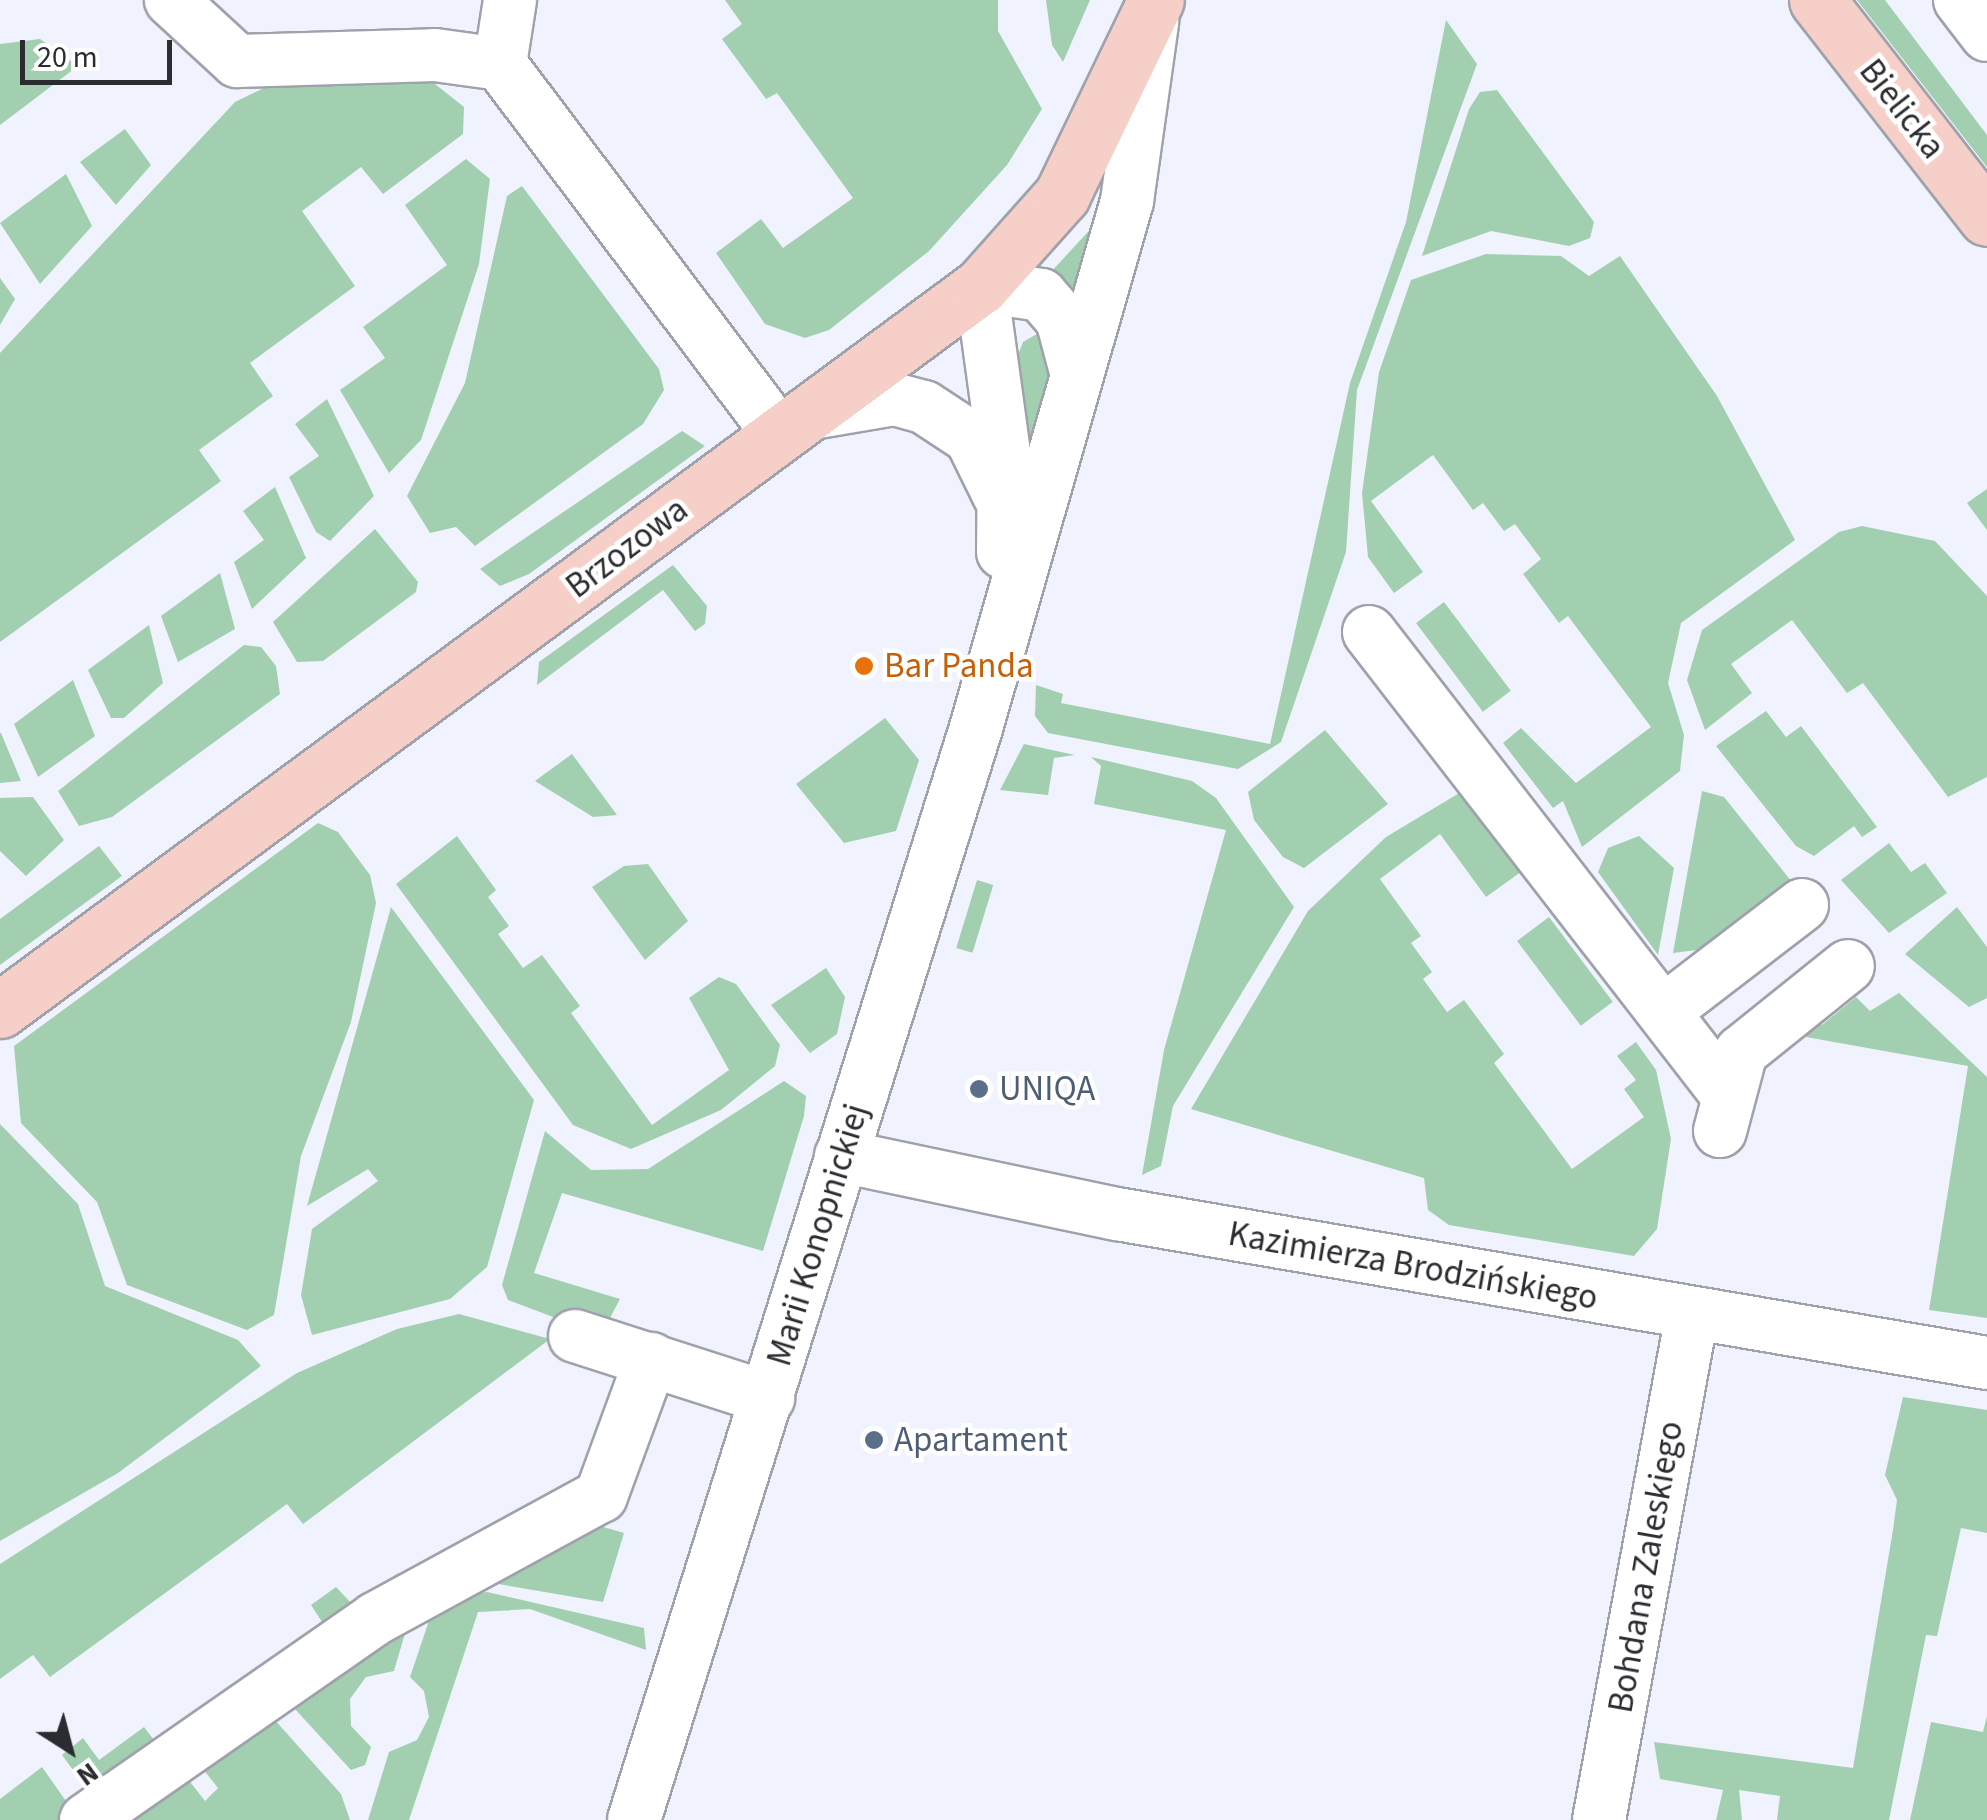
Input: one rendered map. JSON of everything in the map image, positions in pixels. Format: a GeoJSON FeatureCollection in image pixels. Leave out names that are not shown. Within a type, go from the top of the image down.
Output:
{"type":"FeatureCollection","features":[{"type":"Feature","properties":{"kind":"street"},"geometry":{"type":"LineString","coordinates":[[171,0],[237,61],[435,56],[500,64],[796,424],[894,398],[924,407],[971,438],[1008,514]]}},
{"type":"Feature","properties":{"kind":"street"},"geometry":{"type":"LineString","coordinates":[[500,64],[510,0]]}},
{"type":"Feature","properties":{"kind":"street","name":"Bielicka"},"geometry":{"type":"LineString","coordinates":[[1817,0],[1987,218]]}},
{"type":"Feature","properties":{"kind":"street"},"geometry":{"type":"LineString","coordinates":[[1960,0],[1987,35]]}},
{"type":"Feature","properties":{"kind":"street","name":"Brzozowa"},"geometry":{"type":"LineString","coordinates":[[0,1010],[981,286],[1062,196],[1155,2]]}},
{"type":"Feature","properties":{"kind":"street","name":"Marii Konopnickiej"},"geometry":{"type":"LineString","coordinates":[[634,1820],[998,649],[1126,200],[1155,2]]}},
{"type":"Feature","properties":{"kind":"street"},"geometry":{"type":"LineString","coordinates":[[981,286],[1040,296],[1062,319],[1075,368]]}},
{"type":"Feature","properties":{"kind":"street","name":"Marii Konopnickiej"},"geometry":{"type":"LineString","coordinates":[[981,286],[1008,514],[998,649]]}},
{"type":"Feature","properties":{"kind":"street"},"geometry":{"type":"LineString","coordinates":[[1368,632],[1664,1011],[1722,1112],[1741,1052],[1848,966]]}},
{"type":"Feature","properties":{"kind":"street"},"geometry":{"type":"LineString","coordinates":[[1664,1011],[1802,905]]}},
{"type":"Feature","properties":{"kind":"street","name":"Kazimierza Brodzińskiego"},"geometry":{"type":"LineString","coordinates":[[841,1156],[1692,1315],[1987,1363]]}},
{"type":"Feature","properties":{"kind":"street","name":"Bohdana Zaleskiego"},"geometry":{"type":"LineString","coordinates":[[1600,1820],[1692,1315]]}},
{"type":"Feature","properties":{"kind":"street"},"geometry":{"type":"LineString","coordinates":[[576,1336],[768,1398]]}},
{"type":"Feature","properties":{"kind":"street"},"geometry":{"type":"LineString","coordinates":[[86,1820],[375,1620],[601,1496],[651,1359]]}},
{"type":"Feature","properties":{"kind":"green space"},"geometry":{"type":"Polygon","coordinates":[[[725,0],[998,0],[998,31],[1042,109],[1007,165],[929,251],[829,330],[805,338],[765,324],[716,253],[761,219],[783,248],[853,198],[777,93],[766,99],[722,39],[742,24],[725,0]]]}},
{"type":"Feature","properties":{"kind":"green space"},"geometry":{"type":"Polygon","coordinates":[[[1046,0],[1090,0],[1063,62],[1052,45],[1046,0]]]}},
{"type":"Feature","properties":{"kind":"green space"},"geometry":{"type":"Polygon","coordinates":[[[1857,0],[1885,0],[1987,135],[1987,167],[1857,0]]]}},
{"type":"Feature","properties":{"kind":"green space"},"geometry":{"type":"Polygon","coordinates":[[[1446,20],[1477,64],[1357,390],[1346,552],[1281,742],[1238,769],[1048,733],[1035,716],[1036,685],[1063,694],[1061,703],[1270,744],[1350,383],[1406,222],[1446,20]]]}},
{"type":"Feature","properties":{"kind":"green space"},"geometry":{"type":"Polygon","coordinates":[[[40,39],[78,66],[0,125],[0,44],[40,39]]]}},
{"type":"Feature","properties":{"kind":"green space"},"geometry":{"type":"Polygon","coordinates":[[[430,80],[464,107],[463,134],[383,194],[361,167],[302,211],[355,286],[250,363],[273,396],[199,450],[221,481],[0,642],[0,353],[235,102],[272,84],[430,80]]]}},
{"type":"Feature","properties":{"kind":"green space"},"geometry":{"type":"Polygon","coordinates":[[[1497,90],[1594,222],[1590,238],[1569,246],[1491,231],[1422,256],[1469,109],[1480,92],[1497,90]]]}},
{"type":"Feature","properties":{"kind":"green space"},"geometry":{"type":"Polygon","coordinates":[[[125,129],[151,165],[116,205],[80,162],[125,129]]]}},
{"type":"Feature","properties":{"kind":"green space"},"geometry":{"type":"Polygon","coordinates":[[[466,159],[490,179],[479,264],[421,440],[389,473],[340,390],[385,358],[363,327],[447,265],[405,205],[466,159]]]}},
{"type":"Feature","properties":{"kind":"green space"},"geometry":{"type":"Polygon","coordinates":[[[66,174],[92,226],[40,284],[0,223],[66,174]]]}},
{"type":"Feature","properties":{"kind":"green space"},"geometry":{"type":"Polygon","coordinates":[[[522,186],[659,369],[664,390],[643,424],[475,546],[456,527],[430,533],[407,496],[465,383],[507,196],[522,186]]]}},
{"type":"Feature","properties":{"kind":"green space"},"geometry":{"type":"Polygon","coordinates":[[[1098,221],[1079,304],[1049,274],[1098,221]]]}},
{"type":"Feature","properties":{"kind":"green space"},"geometry":{"type":"Polygon","coordinates":[[[1486,254],[1561,256],[1589,276],[1620,256],[1717,396],[1795,540],[1681,623],[1668,683],[1684,735],[1680,771],[1582,847],[1563,801],[1553,808],[1503,743],[1521,728],[1576,783],[1651,727],[1568,616],[1559,623],[1523,574],[1541,559],[1515,524],[1504,531],[1483,503],[1473,510],[1433,455],[1371,501],[1423,572],[1394,593],[1368,557],[1362,493],[1379,372],[1411,280],[1486,254]]]}},
{"type":"Feature","properties":{"kind":"green space"},"geometry":{"type":"Polygon","coordinates":[[[0,278],[15,299],[0,325],[0,278]]]}},
{"type":"Feature","properties":{"kind":"green space"},"geometry":{"type":"Polygon","coordinates":[[[1042,331],[1054,363],[1031,459],[1014,365],[1023,342],[1042,331]]]}},
{"type":"Feature","properties":{"kind":"green space"},"geometry":{"type":"Polygon","coordinates":[[[327,399],[374,496],[330,541],[316,532],[289,477],[319,456],[295,424],[327,399]]]}},
{"type":"Feature","properties":{"kind":"green space"},"geometry":{"type":"Polygon","coordinates":[[[682,431],[705,446],[529,574],[500,586],[480,569],[682,431]]]}},
{"type":"Feature","properties":{"kind":"green space"},"geometry":{"type":"Polygon","coordinates":[[[275,487],[306,558],[252,609],[234,562],[264,540],[243,511],[275,487]]]}},
{"type":"Feature","properties":{"kind":"green space"},"geometry":{"type":"Polygon","coordinates":[[[1987,489],[1987,530],[1967,503],[1987,489]]]}},
{"type":"Feature","properties":{"kind":"green space"},"geometry":{"type":"Polygon","coordinates":[[[1862,526],[1935,541],[1987,596],[1987,777],[1948,797],[1863,683],[1847,693],[1792,620],[1731,664],[1752,693],[1705,730],[1687,680],[1702,630],[1839,532],[1862,526]]]}},
{"type":"Feature","properties":{"kind":"green space"},"geometry":{"type":"Polygon","coordinates":[[[375,529],[418,582],[416,592],[323,661],[297,662],[273,622],[375,529]]]}},
{"type":"Feature","properties":{"kind":"green space"},"geometry":{"type":"Polygon","coordinates":[[[673,565],[707,606],[705,624],[695,631],[663,590],[537,685],[539,662],[673,565]]]}},
{"type":"Feature","properties":{"kind":"green space"},"geometry":{"type":"Polygon","coordinates":[[[220,573],[235,629],[178,662],[161,616],[220,573]]]}},
{"type":"Feature","properties":{"kind":"green space"},"geometry":{"type":"Polygon","coordinates":[[[1444,602],[1511,691],[1483,712],[1416,623],[1444,602]]]}},
{"type":"Feature","properties":{"kind":"green space"},"geometry":{"type":"Polygon","coordinates":[[[149,625],[163,683],[124,718],[111,718],[88,670],[149,625]]]}},
{"type":"Feature","properties":{"kind":"green space"},"geometry":{"type":"Polygon","coordinates":[[[244,645],[261,647],[276,666],[280,694],[112,817],[79,826],[58,791],[244,645]]]}},
{"type":"Feature","properties":{"kind":"green space"},"geometry":{"type":"Polygon","coordinates":[[[73,680],[95,736],[38,777],[14,724],[73,680]]]}},
{"type":"Feature","properties":{"kind":"green space"},"geometry":{"type":"Polygon","coordinates":[[[1766,711],[1786,737],[1801,726],[1877,827],[1862,837],[1854,826],[1814,856],[1796,846],[1716,746],[1766,711]]]}},
{"type":"Feature","properties":{"kind":"green space"},"geometry":{"type":"Polygon","coordinates":[[[885,718],[919,760],[896,831],[844,843],[796,784],[885,718]]]}},
{"type":"Feature","properties":{"kind":"green space"},"geometry":{"type":"Polygon","coordinates":[[[1325,730],[1388,804],[1304,868],[1283,857],[1254,820],[1248,792],[1325,730]]]}},
{"type":"Feature","properties":{"kind":"green space"},"geometry":{"type":"Polygon","coordinates":[[[1,733],[21,781],[0,783],[1,733]]]}},
{"type":"Feature","properties":{"kind":"green space"},"geometry":{"type":"Polygon","coordinates":[[[1024,744],[1075,755],[1054,758],[1048,795],[1000,790],[1024,744]]]}},
{"type":"Feature","properties":{"kind":"green space"},"geometry":{"type":"Polygon","coordinates":[[[572,754],[617,815],[593,817],[535,781],[572,754]]]}},
{"type":"Feature","properties":{"kind":"green space"},"geometry":{"type":"Polygon","coordinates":[[[1091,757],[1192,781],[1216,798],[1294,907],[1173,1106],[1161,1166],[1142,1175],[1164,1050],[1226,830],[1094,804],[1101,766],[1091,757]]]}},
{"type":"Feature","properties":{"kind":"green space"},"geometry":{"type":"Polygon","coordinates":[[[1702,791],[1724,797],[1792,882],[1713,948],[1673,953],[1702,791]]]}},
{"type":"Feature","properties":{"kind":"green space"},"geometry":{"type":"Polygon","coordinates":[[[1461,792],[1525,869],[1486,897],[1440,834],[1380,879],[1421,936],[1411,943],[1432,972],[1423,979],[1447,1012],[1464,1000],[1504,1054],[1494,1063],[1572,1169],[1644,1117],[1624,1089],[1636,1080],[1617,1056],[1636,1042],[1656,1070],[1671,1139],[1657,1229],[1634,1256],[1449,1225],[1428,1210],[1424,1178],[1191,1109],[1308,911],[1386,837],[1461,792]]]}},
{"type":"Feature","properties":{"kind":"green space"},"geometry":{"type":"Polygon","coordinates":[[[33,797],[64,840],[26,876],[0,851],[0,798],[33,797]]]}},
{"type":"Feature","properties":{"kind":"green space"},"geometry":{"type":"Polygon","coordinates":[[[318,823],[338,832],[370,875],[376,903],[351,1022],[301,1156],[274,1315],[247,1330],[127,1285],[97,1202],[21,1123],[14,1046],[318,823]]]}},
{"type":"Feature","properties":{"kind":"green space"},"geometry":{"type":"Polygon","coordinates":[[[457,836],[496,890],[488,897],[509,926],[498,934],[523,968],[542,955],[580,1006],[571,1013],[652,1125],[729,1070],[689,998],[719,977],[736,984],[780,1045],[775,1066],[721,1110],[631,1149],[573,1125],[396,884],[457,836]]]}},
{"type":"Feature","properties":{"kind":"green space"},"geometry":{"type":"Polygon","coordinates":[[[1639,836],[1674,868],[1658,955],[1598,872],[1608,848],[1639,836]]]}},
{"type":"Feature","properties":{"kind":"green space"},"geometry":{"type":"Polygon","coordinates":[[[1889,843],[1911,872],[1925,863],[1947,893],[1889,933],[1841,880],[1889,843]]]}},
{"type":"Feature","properties":{"kind":"green space"},"geometry":{"type":"Polygon","coordinates":[[[99,846],[122,876],[0,965],[0,919],[99,846]]]}},
{"type":"Feature","properties":{"kind":"green space"},"geometry":{"type":"Polygon","coordinates":[[[648,864],[688,921],[645,960],[592,887],[624,866],[648,864]]]}},
{"type":"Feature","properties":{"kind":"green space"},"geometry":{"type":"Polygon","coordinates":[[[977,880],[993,885],[972,953],[956,948],[977,880]]]}},
{"type":"Feature","properties":{"kind":"green space"},"geometry":{"type":"Polygon","coordinates":[[[391,907],[534,1100],[487,1267],[450,1299],[312,1335],[301,1295],[312,1229],[378,1181],[368,1169],[307,1206],[391,907]]]}},
{"type":"Feature","properties":{"kind":"green space"},"geometry":{"type":"Polygon","coordinates":[[[1957,907],[1987,947],[1987,998],[1969,1007],[1905,954],[1957,907]]]}},
{"type":"Feature","properties":{"kind":"green space"},"geometry":{"type":"Polygon","coordinates":[[[1549,917],[1613,1002],[1581,1026],[1517,941],[1549,917]]]}},
{"type":"Feature","properties":{"kind":"green space"},"geometry":{"type":"Polygon","coordinates":[[[826,968],[845,997],[837,1034],[810,1053],[771,1005],[826,968]]]}},
{"type":"Feature","properties":{"kind":"green space"},"geometry":{"type":"Polygon","coordinates":[[[1899,993],[1987,1077],[1987,1318],[1929,1310],[1968,1066],[1806,1037],[1798,1026],[1810,1014],[1822,1025],[1856,997],[1870,1011],[1899,993]]]}},
{"type":"Feature","properties":{"kind":"green space"},"geometry":{"type":"Polygon","coordinates":[[[784,1081],[806,1096],[804,1116],[763,1251],[562,1193],[534,1273],[620,1299],[601,1335],[508,1300],[502,1285],[545,1131],[591,1170],[648,1169],[784,1081]]]}},
{"type":"Feature","properties":{"kind":"green space"},"geometry":{"type":"Polygon","coordinates":[[[0,1124],[78,1204],[105,1286],[238,1340],[261,1366],[118,1473],[0,1541],[0,1124]]]}},
{"type":"Feature","properties":{"kind":"green space"},"geometry":{"type":"Polygon","coordinates":[[[459,1314],[550,1339],[303,1524],[287,1504],[50,1677],[33,1655],[0,1679],[0,1564],[297,1373],[397,1329],[459,1314]]]}},
{"type":"Feature","properties":{"kind":"green space"},"geometry":{"type":"Polygon","coordinates":[[[1903,1397],[1987,1410],[1987,1533],[1961,1528],[1937,1636],[1926,1635],[1889,1820],[1777,1820],[1780,1796],[1739,1790],[1742,1820],[1716,1820],[1723,1790],[1660,1779],[1654,1742],[1853,1768],[1893,1530],[1897,1500],[1885,1475],[1903,1397]]]}},
{"type":"Feature","properties":{"kind":"green space"},"geometry":{"type":"Polygon","coordinates":[[[580,1520],[624,1533],[603,1602],[481,1581],[580,1520]]]}},
{"type":"Feature","properties":{"kind":"green space"},"geometry":{"type":"Polygon","coordinates":[[[398,1573],[411,1590],[324,1625],[311,1605],[336,1587],[353,1605],[398,1573]]]}},
{"type":"Feature","properties":{"kind":"green space"},"geometry":{"type":"Polygon","coordinates":[[[487,1592],[644,1628],[646,1650],[530,1609],[478,1612],[409,1820],[368,1820],[389,1752],[417,1740],[429,1717],[424,1691],[410,1677],[437,1597],[487,1592]]]}},
{"type":"Feature","properties":{"kind":"green space"},"geometry":{"type":"Polygon","coordinates":[[[406,1630],[394,1671],[366,1677],[350,1699],[351,1726],[371,1747],[365,1765],[351,1770],[282,1695],[406,1630]]]}},
{"type":"Feature","properties":{"kind":"green space"},"geometry":{"type":"Polygon","coordinates":[[[265,1709],[341,1794],[350,1820],[114,1820],[180,1769],[205,1801],[218,1788],[195,1759],[265,1709]]]}},
{"type":"Feature","properties":{"kind":"green space"},"geometry":{"type":"Polygon","coordinates":[[[1987,1716],[1987,1820],[1910,1820],[1931,1722],[1983,1732],[1987,1716]]]}},
{"type":"Feature","properties":{"kind":"green space"},"geometry":{"type":"Polygon","coordinates":[[[144,1727],[157,1744],[87,1789],[62,1755],[83,1738],[99,1760],[144,1727]]]}},
{"type":"Feature","properties":{"kind":"green space"},"geometry":{"type":"Polygon","coordinates":[[[42,1767],[68,1804],[65,1820],[0,1820],[0,1799],[42,1767]]]}},
{"type":"Feature","properties":{"kind":"place","name":"Bar Panda"},"geometry":{"type":"Point","coordinates":[864,666]}},
{"type":"Feature","properties":{"kind":"place","name":"UNIQA"},"geometry":{"type":"Point","coordinates":[979,1089]}},
{"type":"Feature","properties":{"kind":"place","name":"Apartament"},"geometry":{"type":"Point","coordinates":[874,1440]}}]}
